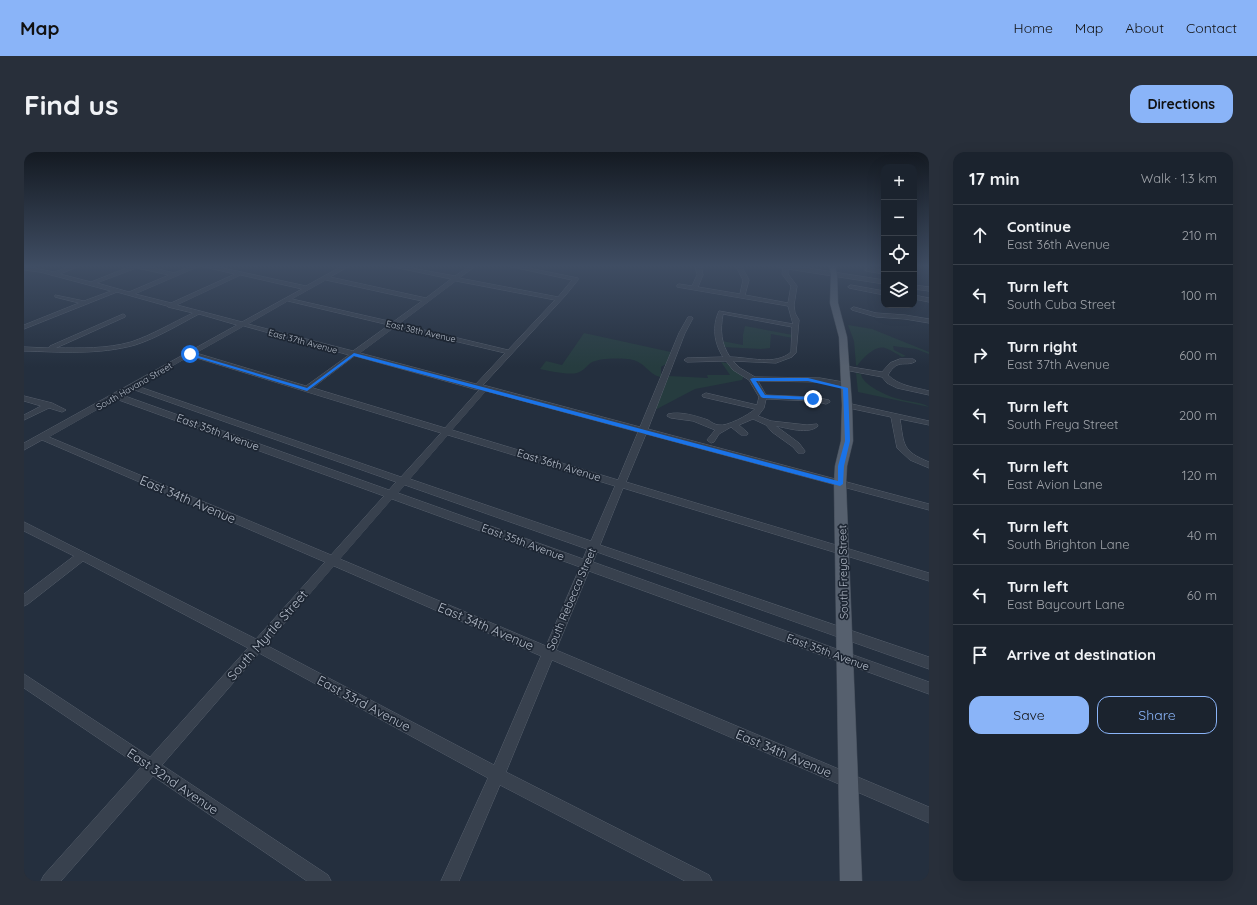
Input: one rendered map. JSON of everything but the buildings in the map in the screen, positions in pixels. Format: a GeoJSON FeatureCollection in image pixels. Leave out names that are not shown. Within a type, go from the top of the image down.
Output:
{"type":"FeatureCollection","features":[{"type":"Feature","properties":{"kind":"main road","name":"South Freya Street"},"geometry":{"type":"LineString","coordinates":[[834,299],[843,338],[847,405],[847,441],[841,466],[840,484],[843,550],[847,780],[851,881]]}},
{"type":"Feature","properties":{"kind":"street"},"geometry":{"type":"LineString","coordinates":[[69,299],[84,303]]}},
{"type":"Feature","properties":{"kind":"street"},"geometry":{"type":"LineString","coordinates":[[24,327],[95,299]]}},
{"type":"Feature","properties":{"kind":"street","name":"East 37th Avenue"},"geometry":{"type":"LineString","coordinates":[[146,299],[929,507]]}},
{"type":"Feature","properties":{"kind":"street"},"geometry":{"type":"LineString","coordinates":[[170,306],[185,299]]}},
{"type":"Feature","properties":{"kind":"street","name":"South Havana Street"},"geometry":{"type":"LineString","coordinates":[[24,447],[286,299]]}},
{"type":"Feature","properties":{"kind":"street","name":"East 38th Avenue"},"geometry":{"type":"LineString","coordinates":[[286,299],[509,352]]}},
{"type":"Feature","properties":{"kind":"street"},"geometry":{"type":"LineString","coordinates":[[422,299],[426,300]]}},
{"type":"Feature","properties":{"kind":"street","name":"South Myrtle Street"},"geometry":{"type":"LineString","coordinates":[[50,881],[446,431],[509,352],[559,299]]}},
{"type":"Feature","properties":{"kind":"street"},"geometry":{"type":"LineString","coordinates":[[758,299],[791,305]]}},
{"type":"Feature","properties":{"kind":"street"},"geometry":{"type":"LineString","coordinates":[[687,360],[765,361],[790,356],[794,352],[796,320],[791,310],[792,299]]}},
{"type":"Feature","properties":{"kind":"street"},"geometry":{"type":"LineString","coordinates":[[307,389],[426,300]]}},
{"type":"Feature","properties":{"kind":"street"},"geometry":{"type":"LineString","coordinates":[[854,309],[876,315],[905,317],[929,321]]}},
{"type":"Feature","properties":{"kind":"street"},"geometry":{"type":"LineString","coordinates":[[754,417],[760,408],[763,397],[753,379],[737,369],[728,360],[719,347],[718,325],[721,312],[795,326]]}},
{"type":"Feature","properties":{"kind":"street"},"geometry":{"type":"LineString","coordinates":[[24,349],[97,350],[133,343],[197,313]]}},
{"type":"Feature","properties":{"kind":"street"},"geometry":{"type":"LineString","coordinates":[[48,349],[123,316]]}},
{"type":"Feature","properties":{"kind":"street","name":"South Rebecca Street"},"geometry":{"type":"LineString","coordinates":[[450,881],[497,775],[585,564],[643,431],[679,340],[690,318]]}},
{"type":"Feature","properties":{"kind":"street","name":"East 36th Avenue"},"geometry":{"type":"LineString","coordinates":[[190,354],[929,577]]}},
{"type":"Feature","properties":{"kind":"street"},"geometry":{"type":"LineString","coordinates":[[881,375],[898,361],[913,361]]}},
{"type":"Feature","properties":{"kind":"street"},"geometry":{"type":"LineString","coordinates":[[845,367],[881,375],[900,386],[929,393]]}},
{"type":"Feature","properties":{"kind":"street"},"geometry":{"type":"LineString","coordinates":[[753,379],[808,380],[846,387]]}},
{"type":"Feature","properties":{"kind":"street","name":"East 35th Avenue"},"geometry":{"type":"LineString","coordinates":[[132,387],[929,663]]}},
{"type":"Feature","properties":{"kind":"street"},"geometry":{"type":"LineString","coordinates":[[706,395],[760,408]]}},
{"type":"Feature","properties":{"kind":"street","name":"East 35th Avenue"},"geometry":{"type":"LineString","coordinates":[[116,396],[929,688]]}},
{"type":"Feature","properties":{"kind":"street"},"geometry":{"type":"LineString","coordinates":[[763,397],[825,401]]}},
{"type":"Feature","properties":{"kind":"street"},"geometry":{"type":"LineString","coordinates":[[24,398],[62,410]]}},
{"type":"Feature","properties":{"kind":"street"},"geometry":{"type":"LineString","coordinates":[[24,418],[49,405]]}},
{"type":"Feature","properties":{"kind":"street"},"geometry":{"type":"LineString","coordinates":[[847,405],[929,423]]}},
{"type":"Feature","properties":{"kind":"street"},"geometry":{"type":"LineString","coordinates":[[671,416],[683,416],[709,423],[720,429]]}},
{"type":"Feature","properties":{"kind":"street"},"geometry":{"type":"LineString","coordinates":[[895,416],[900,446],[913,458],[929,465]]}},
{"type":"Feature","properties":{"kind":"street"},"geometry":{"type":"LineString","coordinates":[[710,440],[713,434],[720,429],[754,417],[769,422],[807,428],[814,426]]}},
{"type":"Feature","properties":{"kind":"street"},"geometry":{"type":"LineString","coordinates":[[769,422],[784,438],[801,447]]}},
{"type":"Feature","properties":{"kind":"street"},"geometry":{"type":"LineString","coordinates":[[732,424],[744,433]]}},
{"type":"Feature","properties":{"kind":"street","name":"East 34th Avenue"},"geometry":{"type":"LineString","coordinates":[[42,437],[929,815]]}},
{"type":"Feature","properties":{"kind":"street","name":"East 33rd Avenue"},"geometry":{"type":"LineString","coordinates":[[24,526],[257,646],[497,775],[703,881]]}},
{"type":"Feature","properties":{"kind":"street"},"geometry":{"type":"LineString","coordinates":[[24,600],[82,556]]}},
{"type":"Feature","properties":{"kind":"street","name":"East 32nd Avenue"},"geometry":{"type":"LineString","coordinates":[[24,680],[322,881]]}},
{"type":"Feature","properties":{"kind":"green space"},"geometry":{"type":"Polygon","coordinates":[[[848,325],[872,329],[929,352],[929,354],[916,349],[893,346],[894,350],[906,356],[902,357],[885,348],[877,348],[862,359],[857,366],[854,341],[848,325]]]}},
{"type":"Feature","properties":{"kind":"green space"},"geometry":{"type":"Polygon","coordinates":[[[745,326],[793,335],[793,338],[771,334],[770,348],[723,347],[722,341],[743,345],[745,326]]]}},
{"type":"Feature","properties":{"kind":"green space"},"geometry":{"type":"Polygon","coordinates":[[[584,333],[671,352],[666,364],[661,367],[661,377],[657,376],[638,362],[623,359],[609,359],[592,362],[582,371],[577,373],[563,373],[540,369],[546,361],[562,365],[584,333]]]}},
{"type":"Feature","properties":{"kind":"green space"},"geometry":{"type":"Polygon","coordinates":[[[721,362],[731,364],[744,376],[742,380],[695,389],[655,410],[669,376],[708,378],[707,375],[730,375],[721,362]]]}},
{"type":"Feature","properties":{"kind":"green space"},"geometry":{"type":"Polygon","coordinates":[[[856,373],[861,374],[866,382],[883,393],[895,398],[923,404],[929,407],[858,392],[856,373]]]}},
{"type":"Feature","properties":{"kind":"route"},"geometry":{"type":"LineString","coordinates":[[190,354],[307,389],[354,354],[840,484],[841,466],[846,451],[847,441],[846,388],[808,380],[766,378],[753,379],[763,397],[813,399]]}}]}
